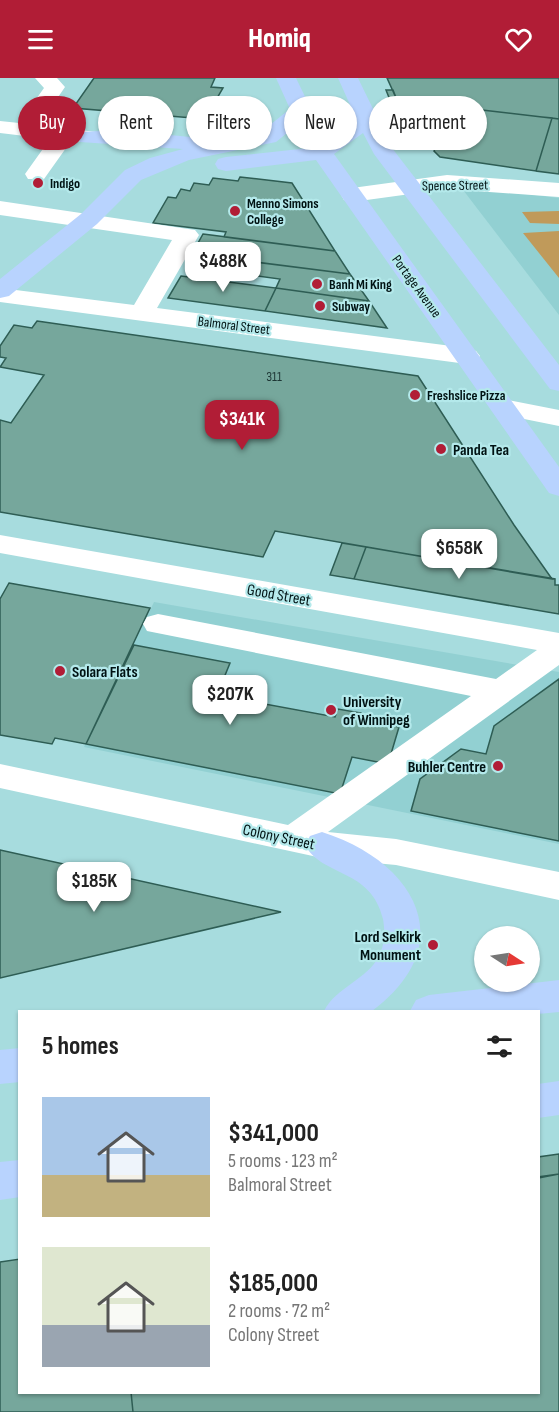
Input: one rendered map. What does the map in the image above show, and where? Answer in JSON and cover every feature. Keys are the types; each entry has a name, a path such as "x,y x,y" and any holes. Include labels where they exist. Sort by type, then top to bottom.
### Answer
{"main road":[{"name":"Portage Avenue","path":"286,78 294,96"},
{"path":"348,78 382,149 559,383"},
{"path":"88,219 162,181 197,169 322,153 368,119"},
{"path":"272,134 284,124"},
{"path":"88,137 120,136 186,142"},
{"path":"88,137 103,142 120,154 126,172 121,184"},
{"path":"0,293 88,219 121,184 158,163 214,150"},
{"name":"Portage Avenue","path":"320,150 559,487"},
{"path":"308,842 374,873 399,908 403,925 403,942 387,975 344,1010"},
{"path":"438,1010 559,996"},
{"path":"0,1067 18,1065"},
{"path":"540,1101 559,1098"},
{"path":"0,1181 18,1178"}],"street":[{"path":"45,78 55,87 49,96"},
{"path":"0,127 18,129"},
{"path":"36,174 53,150"},
{"name":"Spence Street","path":"352,195 447,182 559,190"},
{"path":"0,208 187,235 142,313"},
{"name":"Balmoral Street","path":"0,293 467,356"},
{"path":"503,407 559,418"},
{"name":"Good Street","path":"0,544 559,644"},
{"path":"158,624 502,691"},
{"path":"308,842 502,691 559,650"},
{"name":"Colony Street","path":"0,776 308,842 396,852 559,886"}],"shaded area":[{"path":"460,186 559,198 559,315"},
{"path":"559,211 559,224 530,223 522,212"},
{"path":"559,231 559,278 523,233"},
{"name":"University of Winnipeg","path":"154,602 559,672 559,844 84,747"}],"building":[{"path":"94,78 215,78 211,87 223,88 218,96 186,96 186,117 174,116 174,96 98,96 98,110 86,109 86,96 81,96"},
{"path":"387,78 559,78 559,119 487,111 487,96 395,96"},
{"path":"386,90 393,90 395,96 388,96"},
{"path":"487,111 552,118 536,171 440,157 434,151 487,150"},
{"path":"552,118 559,119 559,174 536,171"},
{"name":"Menno Simons College","path":"240,177 292,183 335,251 224,237 226,232 153,223 168,197 176,198 181,189 190,191 194,183 209,185 213,178 238,181"},
{"path":"203,234 335,251 350,274 192,254"},
{"name":"Banh Mi King","path":"221,258 350,274 369,301 276,288 280,279 214,270"},
{"path":"181,276 276,288 265,311 168,298"},
{"name":"Subway","path":"276,288 369,301 387,328 265,311"},
{"path":"37,321 418,376 514,525 552,579 275,531 263,557 0,512 0,420 11,423 44,375 0,367 6,358 0,357 0,346 14,325 32,328"},
{"path":"342,543 366,547 354,579 330,575"},
{"path":"366,547 555,579 555,585 559,585 559,614 354,579"},
{"name":"Solara Flats","path":"9,583 150,608 86,744 55,738 52,744 0,735 0,599"},
{"path":"134,645 230,663 217,695 335,717 338,709 361,713 359,719 399,727 388,764 352,757 340,794 86,744"},
{"name":"Buhler Centre","path":"559,679 559,841 411,811 420,779 461,749 486,754 494,726"},
{"path":"0,850 281,912 0,978"},
{"path":"559,1154 559,1174 540,1178 540,1157"},
{"path":"559,1174 559,1412 133,1412 131,1394 540,1394 540,1177"},
{"path":"18,1259 18,1394 131,1394 133,1412 0,1412 0,1262"}],"place":[{"name":"Indigo","path":"38,183"},
{"name":"Menno Simons College","path":"235,211"},
{"name":"Banh Mi King","path":"317,284"},
{"name":"Subway","path":"320,306"},
{"name":"Freshslice Pizza","path":"415,395"},
{"name":"Panda Tea","path":"441,449"},
{"name":"Solara Flats","path":"60,671"},
{"name":"University of Winnipeg","path":"331,710"},
{"name":"Buhler Centre","path":"498,766"},
{"name":"Lord Selkirk Monument","path":"433,945"}]}
